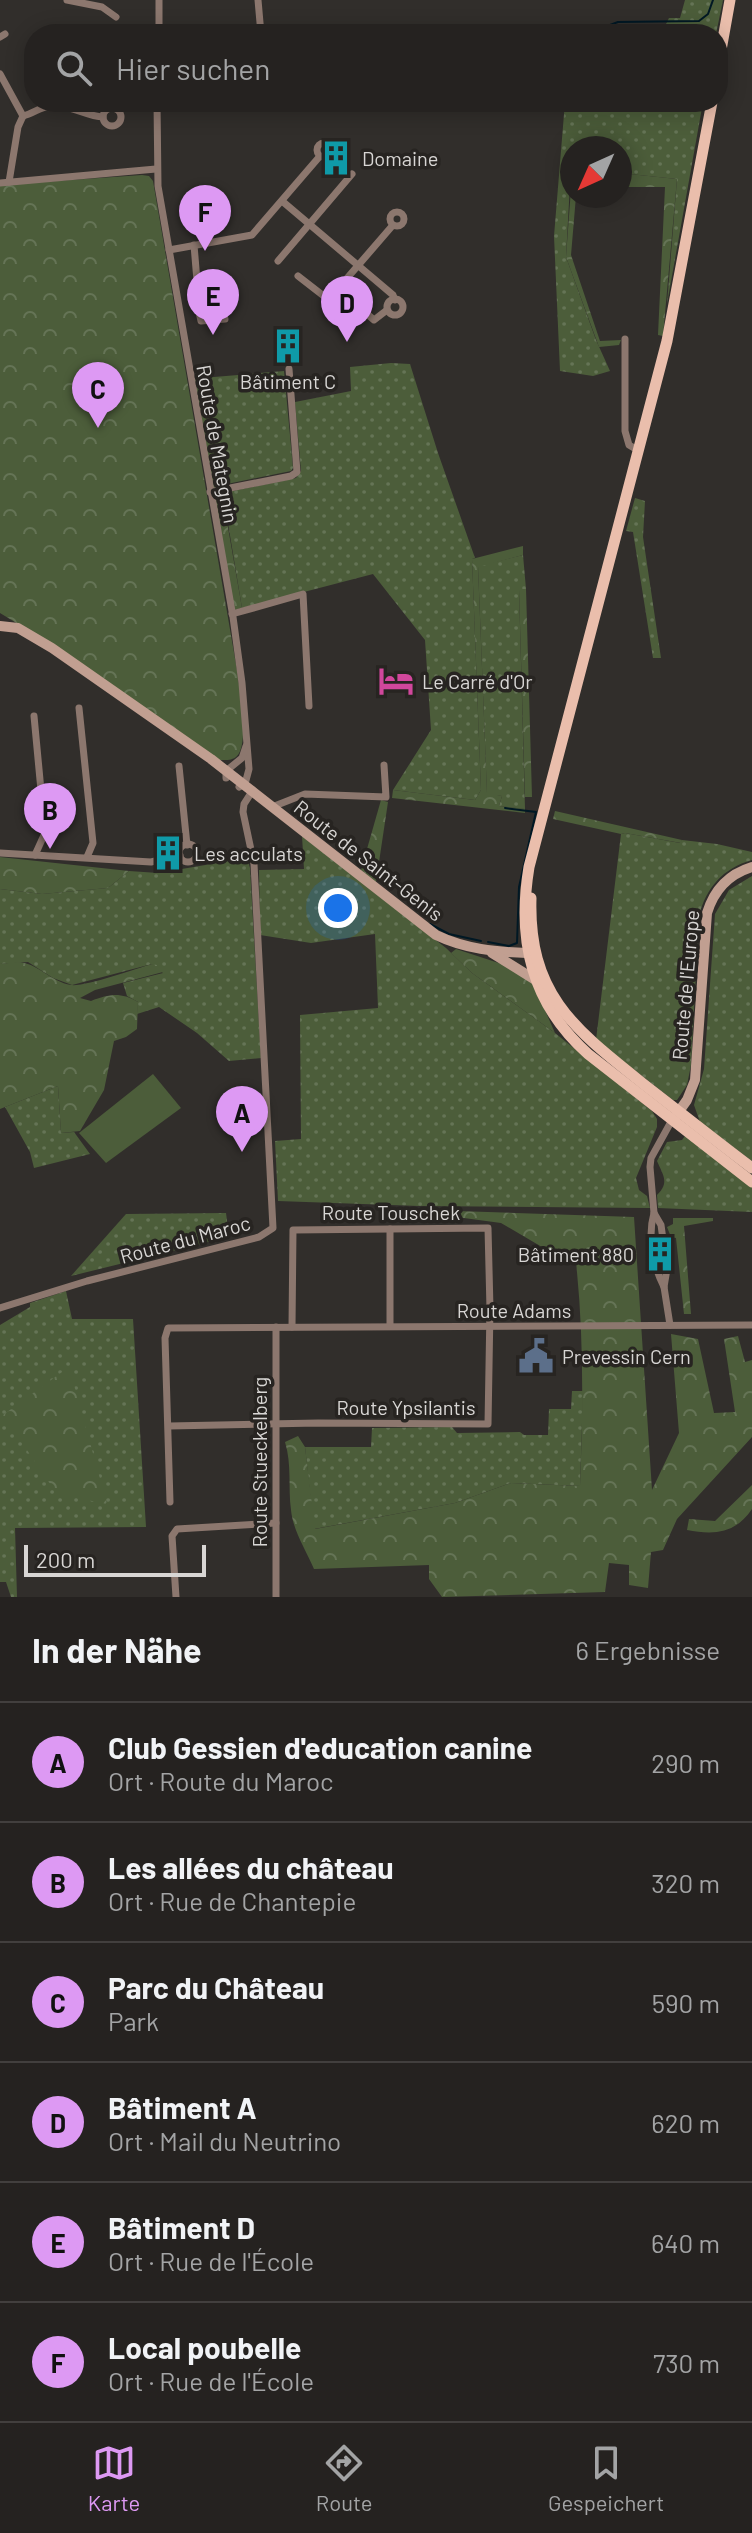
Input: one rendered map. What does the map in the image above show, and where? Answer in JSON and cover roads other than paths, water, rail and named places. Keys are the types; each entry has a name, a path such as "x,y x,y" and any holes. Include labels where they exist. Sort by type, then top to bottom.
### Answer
{"main road":[{"path":"726,24 730,0"},
{"path":"710,112 673,315 529,867 524,903 537,981 557,1019 579,1046 752,1168"},
{"name":"Route de Saint-Genis","path":"0,628 20,635 97,681 272,807 436,935 491,952 532,959"},
{"name":"Route de l'Europe","path":"675,1116 687,1100 695,1080 707,913 714,896 725,882 752,867"},
{"name":"Route de Saint-Genis","path":"491,952 537,981"},
{"path":"517,967 532,959"},
{"path":"532,959 550,993 574,1026 752,1182"}],"street":[{"path":"67,0 102,7 116,17"},
{"path":"159,0 159,24"},
{"path":"258,0 260,24"},
{"path":"0,74 23,116"},
{"path":"9,182 18,127 23,116 33,112"},
{"path":"81,112 103,117"},
{"name":"Route de Mategnin","path":"157,112 156,169 242,683 249,769 246,789"},
{"path":"169,250 252,235 320,156"},
{"path":"0,183 156,169"},
{"path":"278,261 352,174"},
{"path":"282,201 401,303 401,311 393,315 387,310"},
{"path":"298,276 327,302 335,303 339,298 336,291 393,225"},
{"path":"194,245 201,321 225,319"},
{"path":"366,313 374,320 395,300"},
{"path":"625,339 625,431 629,445 639,451"},
{"path":"210,492 291,476 297,472 289,369"},
{"path":"232,614 303,594 309,706"},
{"path":"79,708 93,843 87,857"},
{"path":"34,716 45,833 35,855"},
{"path":"226,774 242,758 246,744"},
{"path":"272,807 305,794 386,797 384,765"},
{"path":"179,766 187,845"},
{"name":"Route du Maroc","path":"0,1308 87,1281 259,1237 273,1228 254,864 243,812 246,789"},
{"path":"284,817 287,802"},
{"path":"180,855 187,862 195,859 195,848 187,845"},
{"path":"180,855 187,845"},
{"path":"0,853 151,862 180,855"},
{"path":"670,1325 664,1287 653,1254 650,1160 675,1116"},
{"name":"Route Touschek","path":"292,1327 293,1230 488,1228 490,1326"},
{"path":"390,1229 390,1326"},
{"path":"655,1325 668,1310"},
{"name":"Route Adams","path":"169,1426 165,1338 168,1328 752,1325"},
{"name":"Route Ypsilantis","path":"274,1424 488,1424 490,1326"},
{"name":"Route Stueckelberg","path":"276,1327 276,1597"},
{"path":"170,1502 169,1426 274,1424"},
{"path":"176,1597 172,1536 177,1529 276,1523"}],"waterway":[{"path":"613,24 699,21 708,14 713,0"},
{"path":"488,942 509,946 517,943 519,887 536,812 505,808"},
{"path":"430,924 449,934 481,941"}],"place":[{"name":"Domaine","path":"336,158"},
{"name":"Local poubelle","path":"205,251"},
{"name":"Bâtiment D","path":"213,335"},
{"name":"Bâtiment A","path":"347,342"},
{"name":"Bâtiment C","path":"288,346"},
{"name":"Parc du Château","path":"98,428"},
{"name":"Le Carré d'Or","path":"396,681"},
{"name":"Les allées du château","path":"50,849"},
{"name":"Les acculats","path":"168,853"},
{"name":"Club Gessien d'education canine","path":"242,1152"},
{"name":"Bâtiment 880","path":"660,1254"},
{"name":"Prevessin Cern","path":"536,1356"}]}
